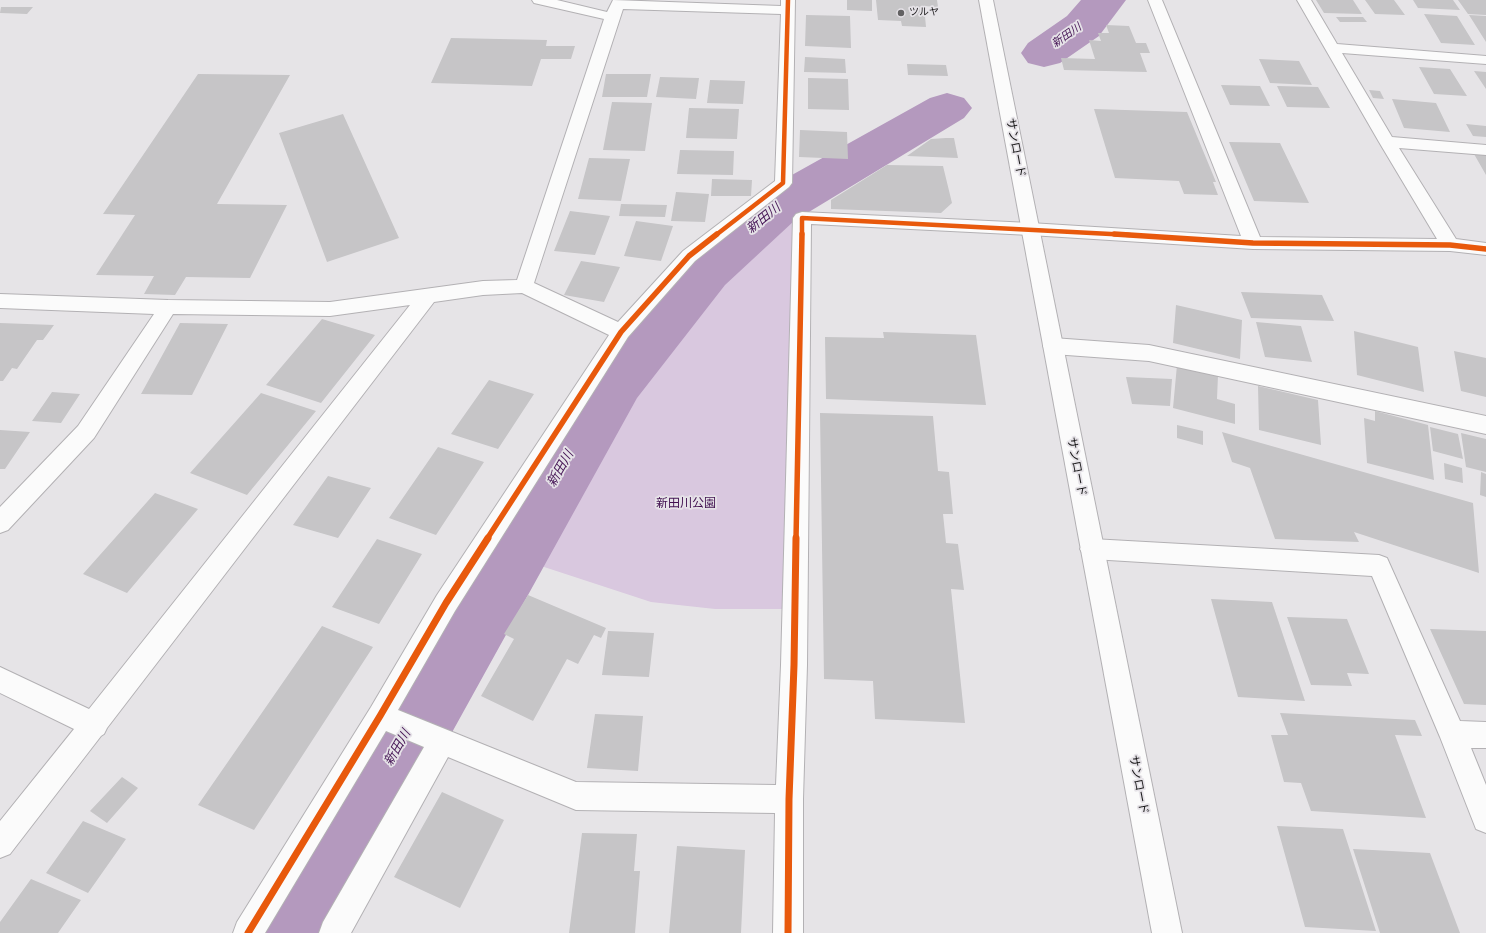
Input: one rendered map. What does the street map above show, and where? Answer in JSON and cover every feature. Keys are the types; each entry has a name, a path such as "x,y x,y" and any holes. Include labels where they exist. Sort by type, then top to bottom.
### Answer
{"street":[{"path":"248,933 386,719 446,602 622,332 689,256 783,183 788,5 617,7 539,0"},
{"name":"サンロード","path":"986,0 1167,933"},
{"path":"1155,0 1253,243"},
{"path":"1304,0 1450,246"},
{"path":"524,286 617,7"},
{"path":"1333,48 1486,60"},
{"path":"1387,142 1486,150"},
{"path":"788,933 789,799 794,665 802,218 1030,229 1253,243 1450,246 1486,249"},
{"path":"3,304 330,309 484,288 524,286 622,332"},
{"path":"0,844 95,725 428,296"},
{"path":"0,523 86,432 168,307"},
{"path":"1053,346 1149,353 1486,425"},
{"path":"1092,549 1380,566 1452,734 1486,819"},
{"path":"0,680 95,725"},
{"path":"386,719 576,796 789,799"},
{"path":"1452,734 1486,735"},
{"path":"334,933 436,738"}],"green space":[{"name":"新田川公園","path":"797,212 784,609 715,609 651,602 535,564 627,403 708,292"}],"building":[{"path":"847,0 872,0 872,11 847,10"},
{"name":"ツルヤ","path":"876,0 937,0 938,7 924,6 926,27 902,26 901,21 878,20"},
{"path":"1316,0 1353,0 1362,14 1324,13"},
{"path":"1365,0 1394,0 1405,15 1375,14"},
{"path":"1413,0 1453,0 1460,10 1418,8"},
{"path":"1458,0 1486,0 1486,15 1468,14"},
{"path":"1,7 33,7 27,14 0,13"},
{"path":"1424,14 1457,16 1475,45 1441,43"},
{"path":"806,15 850,16 851,48 805,46"},
{"path":"1469,15 1486,16 1486,42"},
{"path":"1336,17 1363,17 1367,22 1340,22"},
{"path":"1106,25 1129,26 1136,43 1146,43 1150,53 1140,53 1147,72 1064,70 1061,58 1095,59 1089,40 1101,41 1098,33 1109,33"},
{"path":"451,38 547,40 546,46 575,46 571,59 541,59 532,86 431,83"},
{"path":"805,57 845,59 846,73 804,72"},
{"path":"1259,59 1299,61 1312,85 1270,83"},
{"path":"907,64 946,65 948,76 908,75"},
{"path":"1419,67 1450,69 1467,96 1434,94"},
{"path":"1474,71 1486,72 1486,89"},
{"path":"198,74 290,75 217,204 287,205 250,278 186,277 175,295 144,294 154,276 96,275 135,215 103,214"},
{"path":"606,74 651,74 647,97 602,97"},
{"path":"660,77 699,78 696,99 656,97"},
{"path":"808,78 848,79 849,110 808,109"},
{"path":"710,80 745,81 743,104 707,103"},
{"path":"1221,85 1260,86 1270,106 1230,105"},
{"path":"1277,86 1318,87 1330,108 1287,107"},
{"path":"1369,90 1380,91 1384,99 1373,98"},
{"path":"1392,99 1436,103 1450,132 1404,128"},
{"path":"612,102 652,103 645,151 603,150"},
{"path":"689,108 739,109 737,139 686,138"},
{"path":"1094,109 1187,112 1216,182 1213,182 1218,195 1184,194 1179,181 1115,178"},
{"path":"343,114 399,238 327,262 279,133"},
{"path":"1466,124 1486,126 1486,137 1473,136"},
{"path":"800,130 847,132 848,159 799,157"},
{"path":"954,138 958,158 907,156 931,139"},
{"path":"1229,142 1280,143 1309,203 1254,201"},
{"path":"680,150 734,151 733,175 677,174"},
{"path":"1474,154 1486,155 1486,175"},
{"path":"589,158 630,159 621,201 578,199"},
{"path":"887,165 943,166 952,203 941,213 831,209 831,200"},
{"path":"712,179 752,180 751,196 711,196"},
{"path":"676,192 709,194 705,222 671,221"},
{"path":"621,204 667,205 665,217 619,216"},
{"path":"570,211 610,216 595,255 554,251"},
{"path":"636,221 673,226 661,261 624,256"},
{"path":"581,261 620,267 604,302 564,295"},
{"path":"1241,292 1322,295 1334,321 1251,318"},
{"path":"1176,305 1242,320 1240,359 1173,343"},
{"path":"322,319 375,335 321,403 266,385"},
{"path":"1256,322 1301,326 1312,362 1265,357"},
{"path":"0,323 54,325 43,340 37,340 17,369 12,368 3,381 0,381"},
{"path":"180,323 228,324 192,395 141,394"},
{"path":"1354,331 1418,347 1424,392 1357,375"},
{"path":"883,332 976,335 986,405 826,399 825,337 884,338"},
{"path":"1454,351 1486,358 1486,397 1461,391"},
{"path":"1177,365 1218,375 1217,399 1235,404 1235,424 1173,408"},
{"path":"1126,377 1172,379 1170,406 1132,404"},
{"path":"489,380 534,394 498,449 451,434"},
{"path":"1258,386 1318,400 1321,445 1259,430"},
{"path":"52,392 80,394 61,423 32,421"},
{"path":"261,393 316,411 247,495 190,473"},
{"path":"1375,411 1428,425 1434,480 1367,463 1364,418 1375,421"},
{"path":"820,413 933,416 938,471 949,472 953,514 943,514 946,543 958,544 964,590 951,589 965,723 875,719 873,681 824,679"},
{"path":"1177,425 1203,431 1203,445 1177,438"},
{"path":"1430,427 1458,434 1463,459 1433,451"},
{"path":"0,430 30,432 5,469 0,469"},
{"path":"1222,432 1473,503 1479,573 1354,532 1359,542 1275,539 1250,468 1232,462"},
{"path":"1461,433 1486,439 1486,472 1466,467"},
{"path":"438,447 484,462 436,535 389,518"},
{"path":"1444,463 1462,468 1463,483 1445,479"},
{"path":"1481,472 1486,474 1486,497 1480,495"},
{"path":"328,476 371,488 338,538 293,525"},
{"path":"155,493 198,509 127,593 83,574"},
{"path":"377,539 422,554 379,624 332,607"},
{"path":"528,595 606,628 601,638 594,635 578,664 567,659 533,721 481,696 514,639 504,634"},
{"path":"1211,599 1272,602 1305,701 1238,697"},
{"path":"1287,617 1347,619 1369,674 1347,673 1352,686 1311,685"},
{"path":"322,626 373,647 254,830 198,805"},
{"path":"1430,629 1486,631 1486,705 1464,704"},
{"path":"608,631 654,633 649,677 602,675"},
{"path":"1280,713 1415,720 1422,736 1395,735 1426,818 1311,811 1301,783 1284,782 1271,735 1288,735"},
{"path":"595,714 643,716 638,771 587,768"},
{"path":"122,777 138,788 107,823 90,811"},
{"path":"442,792 504,820 460,908 394,877"},
{"path":"83,821 126,839 88,893 46,873"},
{"path":"1277,826 1343,829 1376,931 1305,927"},
{"path":"582,833 637,834 634,871 640,871 635,933 569,933"},
{"path":"677,846 745,850 741,933 669,933"},
{"path":"1353,849 1430,853 1460,933 1380,933"},
{"path":"31,879 81,900 58,933 0,933 0,922"}],"waterway":[{"name":"新田川","path":"1044,53 1083,26 1104,0"},
{"name":"新田川","path":"289,933 614,380 704,270 775,208 947,108"}],"cycle path":[{"path":"248,933 380,716 446,603 621,332 689,256 783,183 788,0"},
{"path":"788,933 789,799 794,665 802,218 1030,229 1253,243 1450,245 1486,249"}],"place":[{"name":"ツルヤ","path":"901,13"}]}
